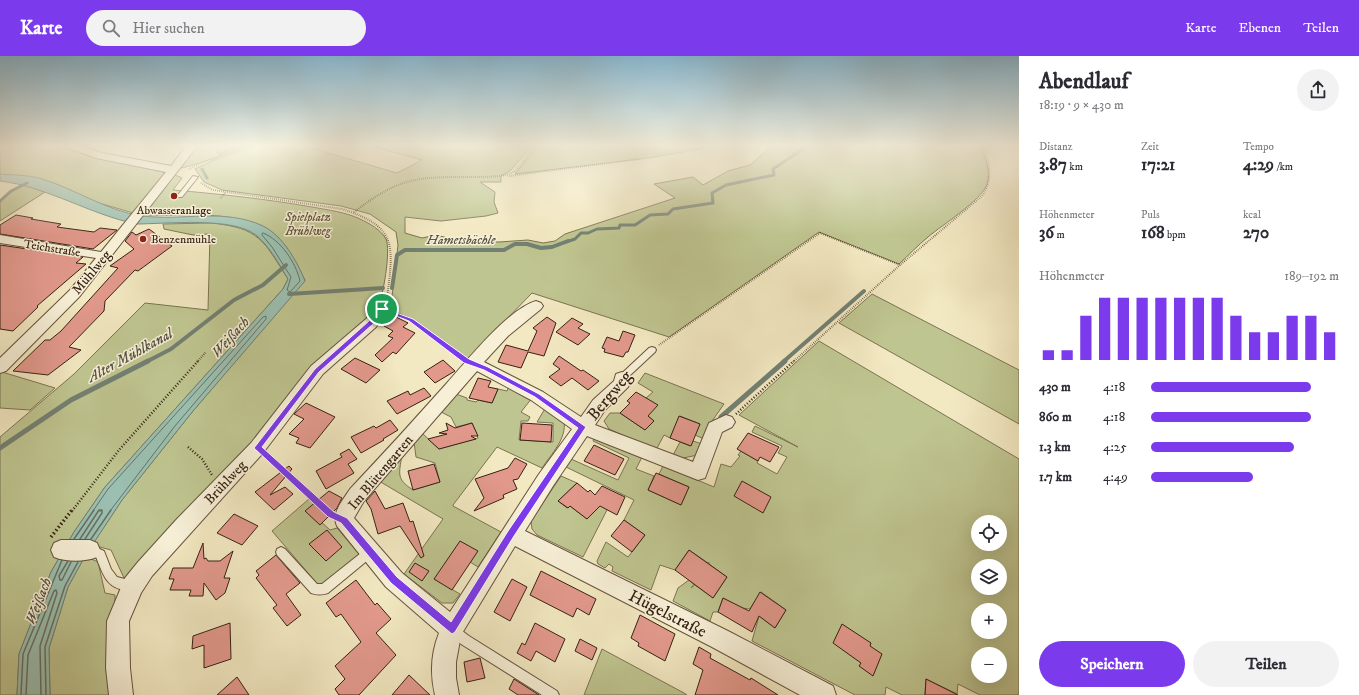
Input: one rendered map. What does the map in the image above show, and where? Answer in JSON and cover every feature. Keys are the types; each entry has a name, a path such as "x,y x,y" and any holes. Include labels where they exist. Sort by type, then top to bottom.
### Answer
{"street":[{"name":"Mühlweg","path":"0,367 75,293 140,211 175,175"},
{"name":"Teichstraße","path":"0,239 104,256"},
{"name":"Im Blütengarten","path":"452,629 394,580 344,520 345,514 357,495 500,334 536,306"},
{"name":"Brühlweg","path":"121,695 118,668 118,621 133,586 150,564 219,487 258,448 317,370 371,323 382,309"},
{"path":"474,364 537,396 582,427 698,472 721,425"},
{"name":"Bergweg","path":"447,695 444,682 443,660 446,644 452,629 511,534 582,427 598,405 622,383 622,378"},
{"name":"Hügelstraße","path":"511,534 720,640 824,695"},
{"path":"61,550 90,550"}],"lane":[{"path":"180,196 195,178"},
{"name":"Bergweg","path":"622,378 652,350"},
{"path":"90,550 100,554 112,582 120,586 133,586"},
{"path":"281,552 314,589 324,589 370,552"},
{"path":"452,629 465,640 553,695"}],"path":[{"path":"354,212 374,197 414,180 514,175"},
{"path":"721,425 900,265 984,193 989,185 991,175"},
{"path":"195,178 206,187 225,193 354,212 370,220 388,236 392,253 386,299 382,309 411,320 466,361 474,364"},
{"path":"221,198 225,193"},
{"path":"652,350 820,233 900,265"},
{"path":"61,550 46,542 119,450 206,352"},
{"path":"188,447 202,459 219,487"},
{"path":"258,448 331,514 344,520"}],"green space":[{"path":"3,175 164,175 133,213"},
{"name":"Spielplatz Brühlweg","path":"175,175 182,178 173,190 295,204 336,212 360,219 378,230 386,239 388,253 386,274 378,308 279,413 134,577 124,578 111,550 92,545 122,500 193,411 305,280 281,241 270,231 257,224 241,219 208,215 142,216"},
{"path":"199,175 503,175 501,176 501,182 480,182 495,192 494,202 498,213 486,216 441,221 405,217 405,233 422,238 436,235 460,241 499,242 528,240 543,243 555,241 565,234 675,198 654,184 693,177 703,185 721,175 988,175 987,184 984,190 970,205 924,240 899,264 819,232 669,337 532,293 467,360 412,319 388,309 391,305 398,245 396,232 370,214 341,206 222,190 204,182"},
{"path":"22,184 45,192 0,221 0,201"},
{"path":"211,223 240,228 258,238 266,245 288,279 283,289 105,487 74,532 51,572 19,654 17,695 0,695 0,437 74,374 145,303 208,310 210,234 193,235 164,229 163,224"},
{"path":"872,294 1019,370 1019,424 839,323"},
{"path":"819,341 1019,459 1019,695 980,695 958,684 957,694 926,679 925,695 902,695 886,687 885,695 855,695 752,641 759,616 775,628 786,610 761,592 750,609 742,608 723,598 718,612 713,612 710,621 673,601 678,588 689,580 694,584 691,588 695,585 713,598 727,577 709,564 709,562 708,563 689,550 675,570 660,565 651,590 612,571 613,567 609,564 605,568 598,564 597,561 606,542 628,557 645,535 624,520 634,500 566,467 571,459 618,480 629,458 593,441 595,436 642,457 636,469 654,476 648,490 681,505 689,487 659,474 663,466 714,487 721,464 731,467 740,456 738,455 741,451 758,461 757,463 777,474 787,457 778,453 782,446 752,432 755,426 798,447 739,415"},
{"path":"2,372 55,388 30,410 0,408 0,374"},
{"path":"645,373 724,404 710,424 704,439 695,435 700,424 680,416 670,438 664,435 656,450 609,429 604,421 610,413 620,413 645,430 654,421 648,416 646,398 653,392 638,383"},
{"path":"509,386 532,398 521,412 530,417 528,421 521,421 519,440 553,442 553,423 537,422 546,407 564,421 563,434 558,446 542,468 497,447 453,505 501,532 478,567 470,562 434,579 460,594 453,603 442,603 404,574 443,519 379,481 402,455 400,476 404,483 413,490 440,482 435,463 416,457 414,442 422,433 439,449 478,438 472,423 456,427 451,417 441,412 456,394 467,398 467,400 476,402 478,400 492,403 498,389 507,391"},
{"path":"693,441 702,444 698,455 678,459 672,457 680,442 690,446"},
{"path":"561,476 577,483 558,501 567,508 570,506 587,519 604,502 609,506 583,557 537,535 532,529 531,521"},
{"path":"309,499 314,504 306,511 317,522 319,520 330,530 337,528 359,554 357,558 320,587 272,531"},
{"path":"85,556 98,562 105,593 115,595 114,695 50,695 49,648 68,587"},
{"path":"602,649 684,693 687,695 584,695"}],"water":[{"path":"0,175 39,178 65,187 116,209 142,216 219,216 249,221 263,226 277,236 298,265 305,281 193,411 122,500 85,556 68,587 49,648 50,695 17,695 19,654 51,572 74,532 105,487 283,289 288,279 266,245 257,236 246,230 217,223 199,222 136,224 119,220 35,189 0,181"}],"building":[{"path":"16,215 61,224 57,227 94,232 100,228 117,230 93,249 0,234 0,225"},
{"path":"149,229 172,246 138,271 135,270 105,301 104,311 69,347 81,350 48,375 13,371 45,340 50,340 61,331 118,268 110,266 134,249 125,241 132,232 136,235"},
{"path":"0,245 83,257 76,263 86,264 37,306 38,307 13,331 0,329"},
{"path":"392,315 408,323 403,327 415,333 396,354 393,352 382,362 375,355 393,338 388,336 393,331 384,326"},
{"path":"547,317 556,323 544,356 528,352 521,368 498,362 506,345 528,351 537,331 533,328"},
{"path":"572,318 583,324 578,328 590,334 578,345 556,332"},
{"path":"623,331 635,335 628,352 626,352 623,357 604,352 605,349 602,348 607,337 619,341"},
{"path":"559,356 599,381 588,390 572,378 561,386 549,377 560,369 553,364"},
{"path":"355,358 380,370 366,383 341,369"},
{"path":"443,360 455,371 435,383 424,372"},
{"path":"478,378 491,381 488,387 498,389 492,403 469,398"},
{"path":"424,388 431,396 397,414 387,401 408,391 410,395"},
{"path":"636,392 658,405 648,416 654,421 645,430 620,413 630,403 627,401"},
{"path":"306,403 335,417 310,448 296,443 299,438 289,434 304,419 294,414"},
{"path":"679,416 700,424 691,446 670,438"},
{"path":"390,420 398,430 361,453 351,437 374,426 376,428"},
{"path":"446,423 455,428 472,423 478,436 471,436 476,439 439,449 428,439 447,434 439,433 448,430"},
{"path":"522,423 552,425 551,442 520,440"},
{"path":"748,433 779,447 770,462 760,457 758,461 737,449"},
{"path":"594,445 624,459 615,475 584,461"},
{"path":"349,449 357,459 348,464 354,473 326,489 316,471 342,457 340,454"},
{"path":"515,458 527,464 518,479 513,480 517,489 503,495 504,498 474,511 484,498 475,479 508,468"},
{"path":"434,464 440,482 413,490 408,471"},
{"path":"289,466 292,469 270,495 285,487 293,494 274,510 255,492"},
{"path":"656,473 689,487 681,505 648,490"},
{"path":"742,481 771,497 763,513 734,496"},
{"path":"577,483 588,492 590,490 595,495 602,486 625,497 617,515 600,506 587,519 570,506 568,508 558,501"},
{"path":"329,491 342,498 337,508 320,525 305,511"},
{"path":"375,491 385,509 403,503 410,522 413,521 424,556 421,558 400,526 378,534 371,509 366,501"},
{"path":"234,514 258,526 242,545 217,533"},
{"path":"624,520 645,535 632,552 611,536"},
{"path":"327,530 342,547 326,561 309,544"},
{"path":"460,541 478,551 452,590 434,579"},
{"path":"203,543 204,559 206,558 208,561 220,561 233,551 224,578 230,578 225,593 216,600 204,583 203,596 189,596 191,590 170,590 174,579 169,579 173,568 193,568"},
{"path":"689,550 727,577 713,598 675,570"},
{"path":"276,555 300,583 286,594 301,615 287,626 273,608 277,605 256,578 259,575 256,571"},
{"path":"415,563 429,571 422,581 409,572"},
{"path":"541,571 596,599 589,615 577,608 573,617 530,595"},
{"path":"512,579 527,587 510,621 494,612"},
{"path":"356,580 375,605 377,603 391,619 376,633 396,655 359,695 339,695 335,689 345,679 335,666 361,642 341,614 336,617 326,603"},
{"path":"760,592 786,610 775,628 759,616 752,632 718,612 723,598 749,611"},
{"path":"640,615 675,634 665,661 638,646 639,643 631,638"},
{"path":"230,623 231,659 204,668 204,645 192,649 193,636"},
{"path":"535,623 565,639 555,662 536,651 531,661 517,653 522,643 525,645"},
{"path":"842,624 871,643 870,646 882,654 873,676 859,666 861,663 833,643"},
{"path":"580,639 597,648 592,660 575,651"},
{"path":"699,647 711,654 710,658 750,680 751,678 778,695 695,695 703,670 693,664"},
{"path":"480,658 485,678 467,682 464,662"},
{"path":"409,675 430,695 392,695"},
{"path":"237,677 249,695 217,695"},
{"path":"514,679 539,695 518,695 509,689"},
{"path":"926,679 958,695 925,695"}],"waterway":[{"name":"Hametsbächle","path":"566,242 575,239 581,233 588,233 597,229 619,228 620,225 635,225 650,215 668,214 673,209 713,203 712,193 726,185 774,175"},
{"path":"0,201 11,191 27,183"},
{"name":"Hametsbächle","path":"392,288 397,255 405,250 504,250 515,244 527,244 541,248 552,247 568,241"},
{"name":"Alter Mühlkanal","path":"146,362 171,349 234,300 263,285 286,265"},
{"name":"Hametsbächle","path":"289,294 383,288"},
{"path":"783,362 864,291"},
{"name":"Alter Mühlkanal","path":"0,448 71,400 148,361"},
{"path":"721,417 785,361"}],"place":[{"name":"Abwasseranlage","path":"174,196"},
{"name":"Benzenmühle","path":"143,239"}],"route":[{"path":"382,309 411,320 466,361 486,369 537,396 582,427 511,534 452,629 444,620 394,580 344,520 331,514 258,448 298,393 317,370 371,323 382,309"}],"water label":[{"name":"Weißach","path":"230,337"},
{"name":"Weißach","path":"38,601"}]}
